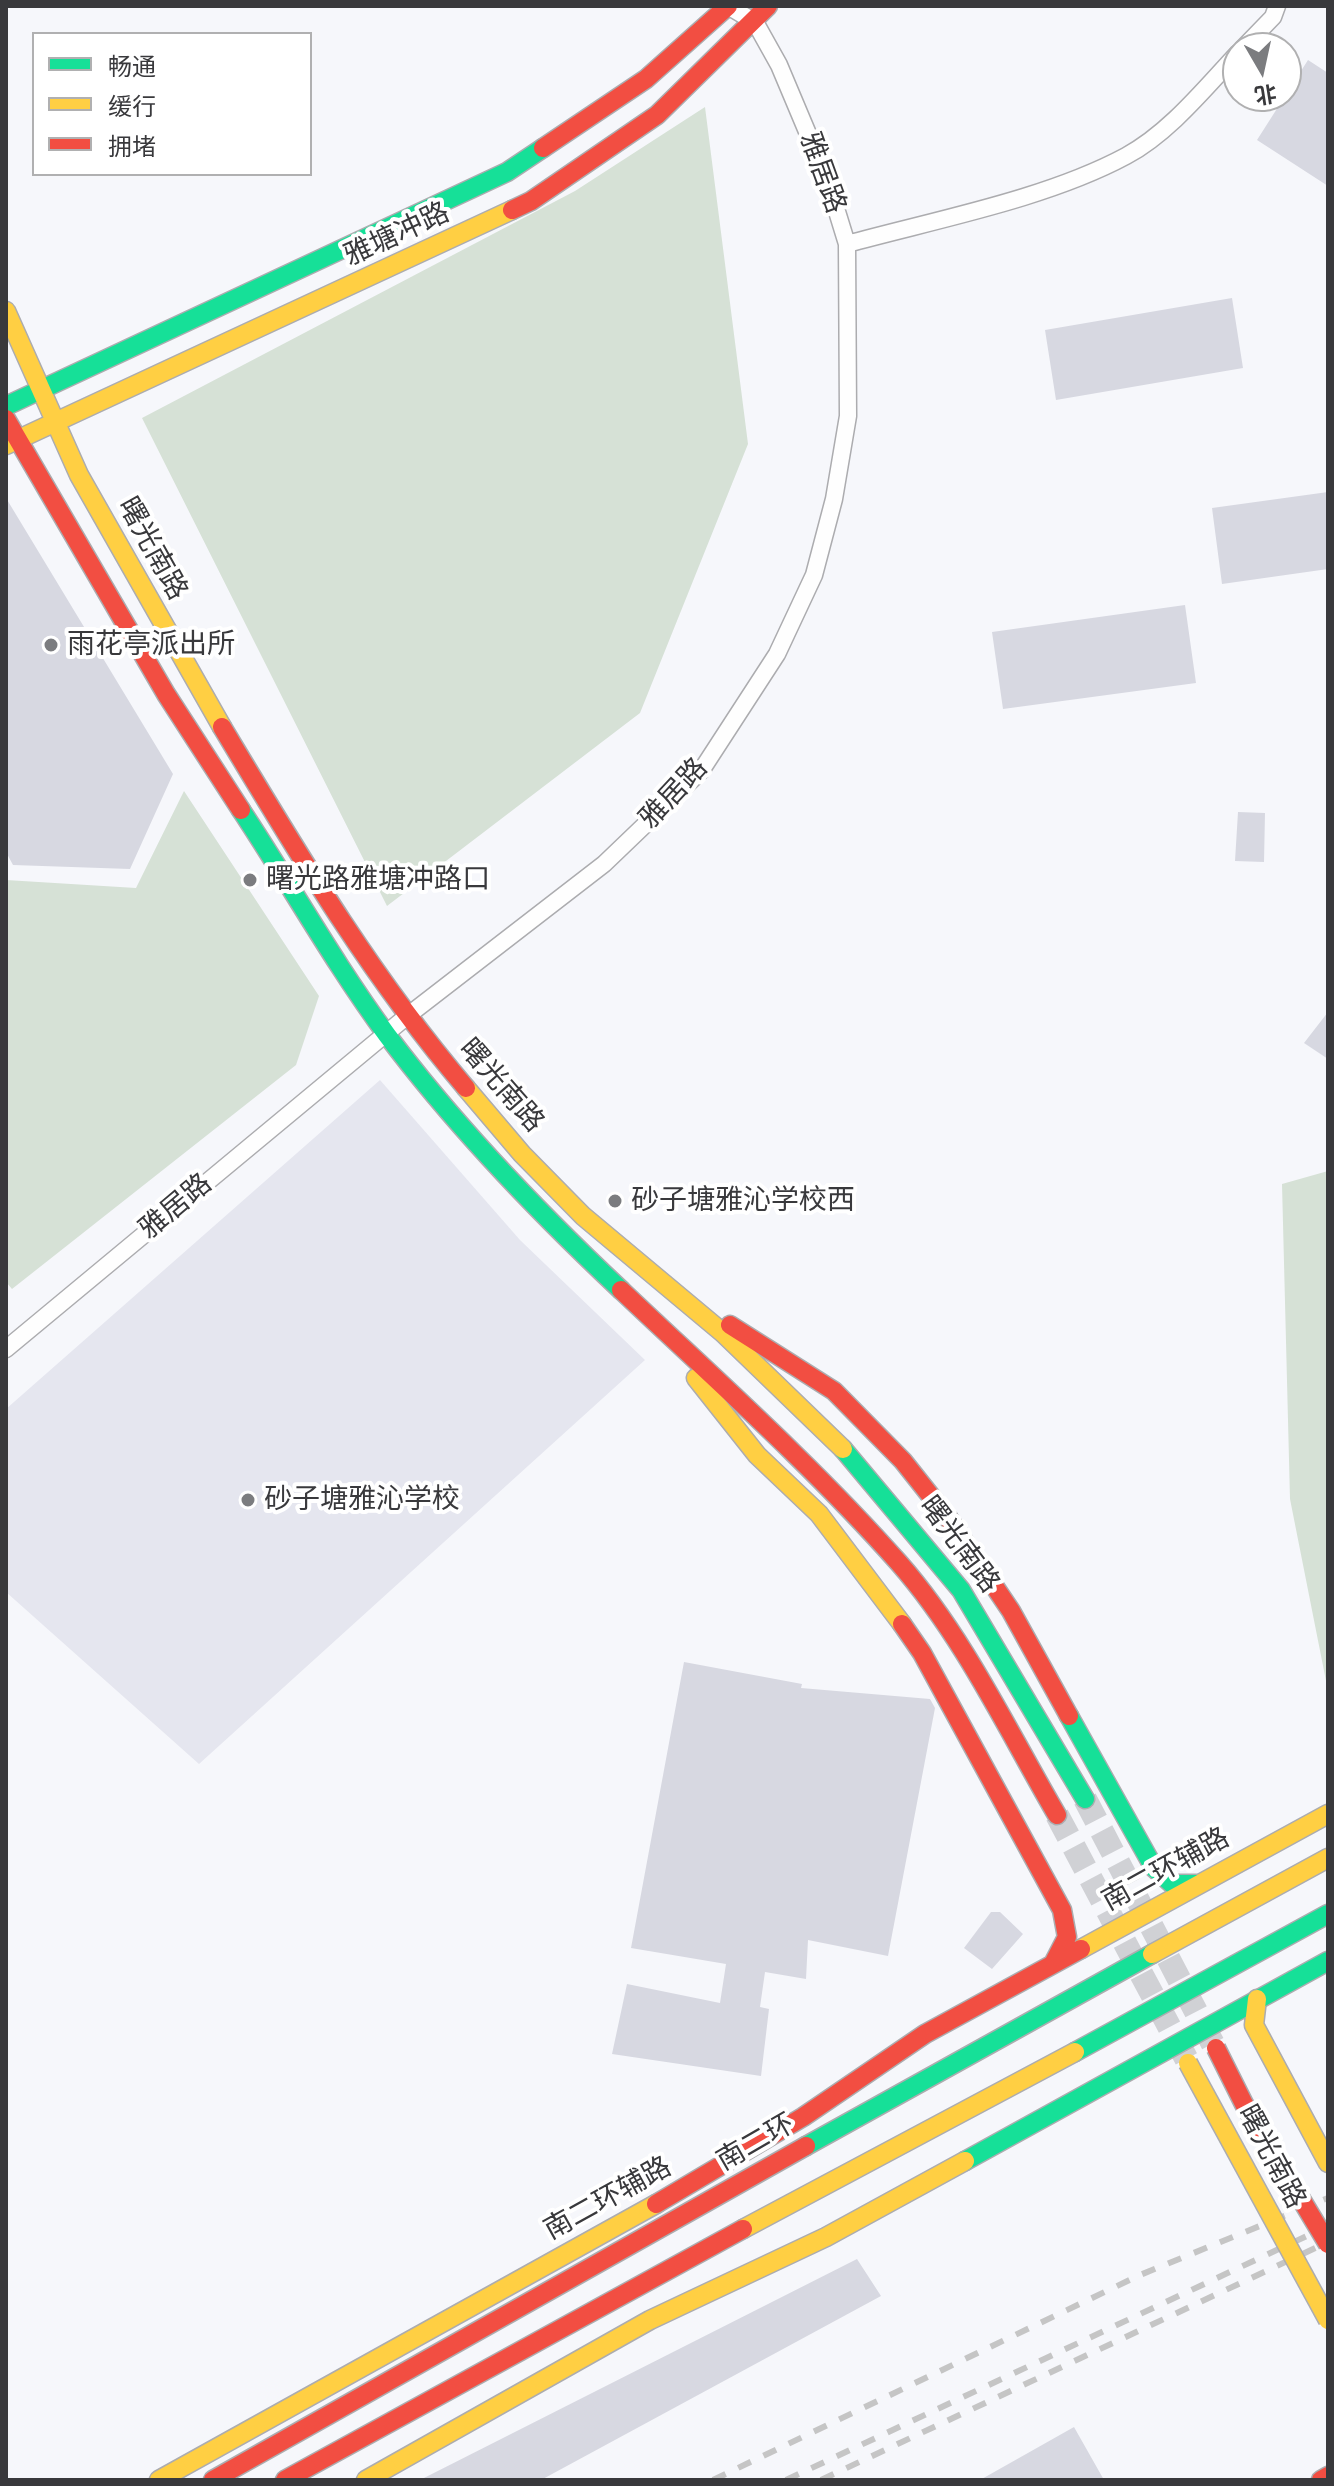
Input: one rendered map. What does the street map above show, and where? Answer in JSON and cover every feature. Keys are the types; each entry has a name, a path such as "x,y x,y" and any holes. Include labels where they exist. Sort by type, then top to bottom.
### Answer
{"main road":[{"name":"雅塘冲路","path":"6,406 507,172 646,79 728,6"},
{"name":"雅塘冲路","path":"11,443 456,239 531,201 573,176 657,115 768,6"},
{"name":"曙光南路","path":"6,311 79,475 179,656 324,897 406,1017 522,1154 618,1247 669,1285 802,1407 896,1508 961,1590 1085,1799"},
{"name":"曙光南路","path":"6,419 11,443 166,694 386,1033 494,1163 556,1229 773,1434 900,1564 956,1641 1057,1815"},
{"path":"669,1285 834,1391 903,1461 949,1519 1011,1611 1154,1868 1170,1884 1180,1888 1199,1884"},
{"path":"642,1310 757,1455 819,1514 853,1555 922,1653 1066,1921 1067,1942 1051,1964"},
{"name":"南二环辅路","path":"159,2480 717,2170 803,2117 925,2034 1328,1814"},
{"name":"南二环","path":"213,2480 939,2072 1328,1858"},
{"path":"285,2480 685,2257 881,2157 1328,1914"},
{"path":"366,2480 662,2313 756,2265 826,2237 1328,1961"},
{"path":"1257,1999 1254,2025 1328,2163"},
{"name":"曙光南路","path":"1216,2048 1244,2104 1328,2244"},
{"name":"曙光南路","path":"1188,2063 1328,2320"},
{"path":"1321,2480 1328,2476"}],"street":[{"path":"728,6 755,22"},
{"path":"1258,32 1273,17 1277,6"},
{"name":"雅居路","path":"6,1349 386,1033 604,864 701,771 777,654 814,575 834,499 848,416 847,244 809,135 755,22"},
{"path":"847,244 1040,190 1127,156 1164,128 1222,69"}],"shaded area":[{"path":"705,107 748,444 640,713 387,906 142,418 575,191"},
{"path":"184,791 319,996 296,1065 12,1289 6,1282 6,880 136,888"},
{"name":"砂子塘雅沁学校","path":"380,1080 520,1240 645,1360 199,1764 6,1592 6,1409"},
{"path":"1328,1171 1328,1691 1290,1499 1282,1184"}],"building":[{"path":"1308,60 1328,73 1328,186 1257,140 1275,112 1302,112 1302,69"},
{"path":"1232,298 1243,368 1056,400 1045,330"},
{"path":"1328,492 1328,569 1222,584 1212,508"},
{"name":"雨花亭派出所","path":"6,498 173,774 130,869 13,865 6,852"},
{"path":"1185,605 1196,683 1003,709 992,632"},
{"path":"1238,812 1265,813 1264,862 1235,861"},
{"path":"1328,1012 1328,1059 1304,1043"},
{"path":"684,1662 802,1684 801,1688 930,1699 935,1708 888,1956 808,1940 806,1979 765,1972 760,2007 769,2009 761,2076 612,2054 627,1984 720,2003 726,1964 631,1948"},
{"path":"991,1912 1000,1912 1023,1934 992,1969 964,1948"},
{"path":"857,2259 881,2296 541,2480 420,2480"},
{"path":"1074,2427 1104,2480 980,2480"}],"tunnel":[{"path":"1085,1799 1214,2046"},
{"path":"1057,1815 1187,2060"}],"railway":[{"path":"713,2480 1140,2275 1328,2198"},
{"path":"786,2480 1328,2226"},
{"path":"821,2480 1328,2242"}],"traffic: fast":[{"path":"6,406 507,172 543,148"},
{"path":"241,810 349,980 413,1069 498,1167 621,1290"},
{"path":"843,1449 961,1590 1085,1799"},
{"path":"1069,1716 1154,1868 1172,1884 1196,1884"},
{"path":"1075,2052 1328,1914"},
{"path":"806,2146 1152,1954"},
{"path":"965,2161 1328,1961"}],"traffic: slow":[{"path":"6,445 512,210"},
{"path":"6,311 79,475 222,727"},
{"path":"466,1088 522,1154 583,1216 723,1333 843,1449"},
{"path":"696,1378 757,1455 819,1514 902,1624"},
{"path":"1081,1949 1328,1814"},
{"path":"1152,1954 1328,1858"},
{"path":"1257,1999 1254,2025 1328,2163"},
{"path":"743,2229 1075,2052"},
{"path":"1188,2063 1328,2320"},
{"path":"366,2480 650,2320 826,2237 965,2161"},
{"path":"159,2480 656,2204"}],"traffic: jam":[{"path":"543,148 646,79 728,6"},
{"path":"512,210 531,201 657,115 768,6"},
{"path":"6,419 166,694 241,810"},
{"path":"222,727 366,957 466,1088"},
{"path":"621,1290 798,1457 899,1563 965,1653 1057,1815"},
{"path":"730,1325 834,1391 903,1461 949,1519 1011,1611 1069,1716"},
{"path":"902,1624 922,1653 1062,1910 1067,1937 1054,1962"},
{"path":"656,2204 803,2117 925,2034 1081,1949"},
{"path":"1216,2048 1244,2104 1328,2244"},
{"path":"213,2480 806,2146"},
{"path":"285,2480 743,2229"},
{"path":"1321,2480 1328,2476"}],"place":[{"name":"雨花亭派出所","path":"51,645"},
{"name":"曙光路雅塘冲路口","path":"250,880"},
{"name":"砂子塘雅沁学校西","path":"615,1201"},
{"name":"砂子塘雅沁学校","path":"248,1500"}]}
